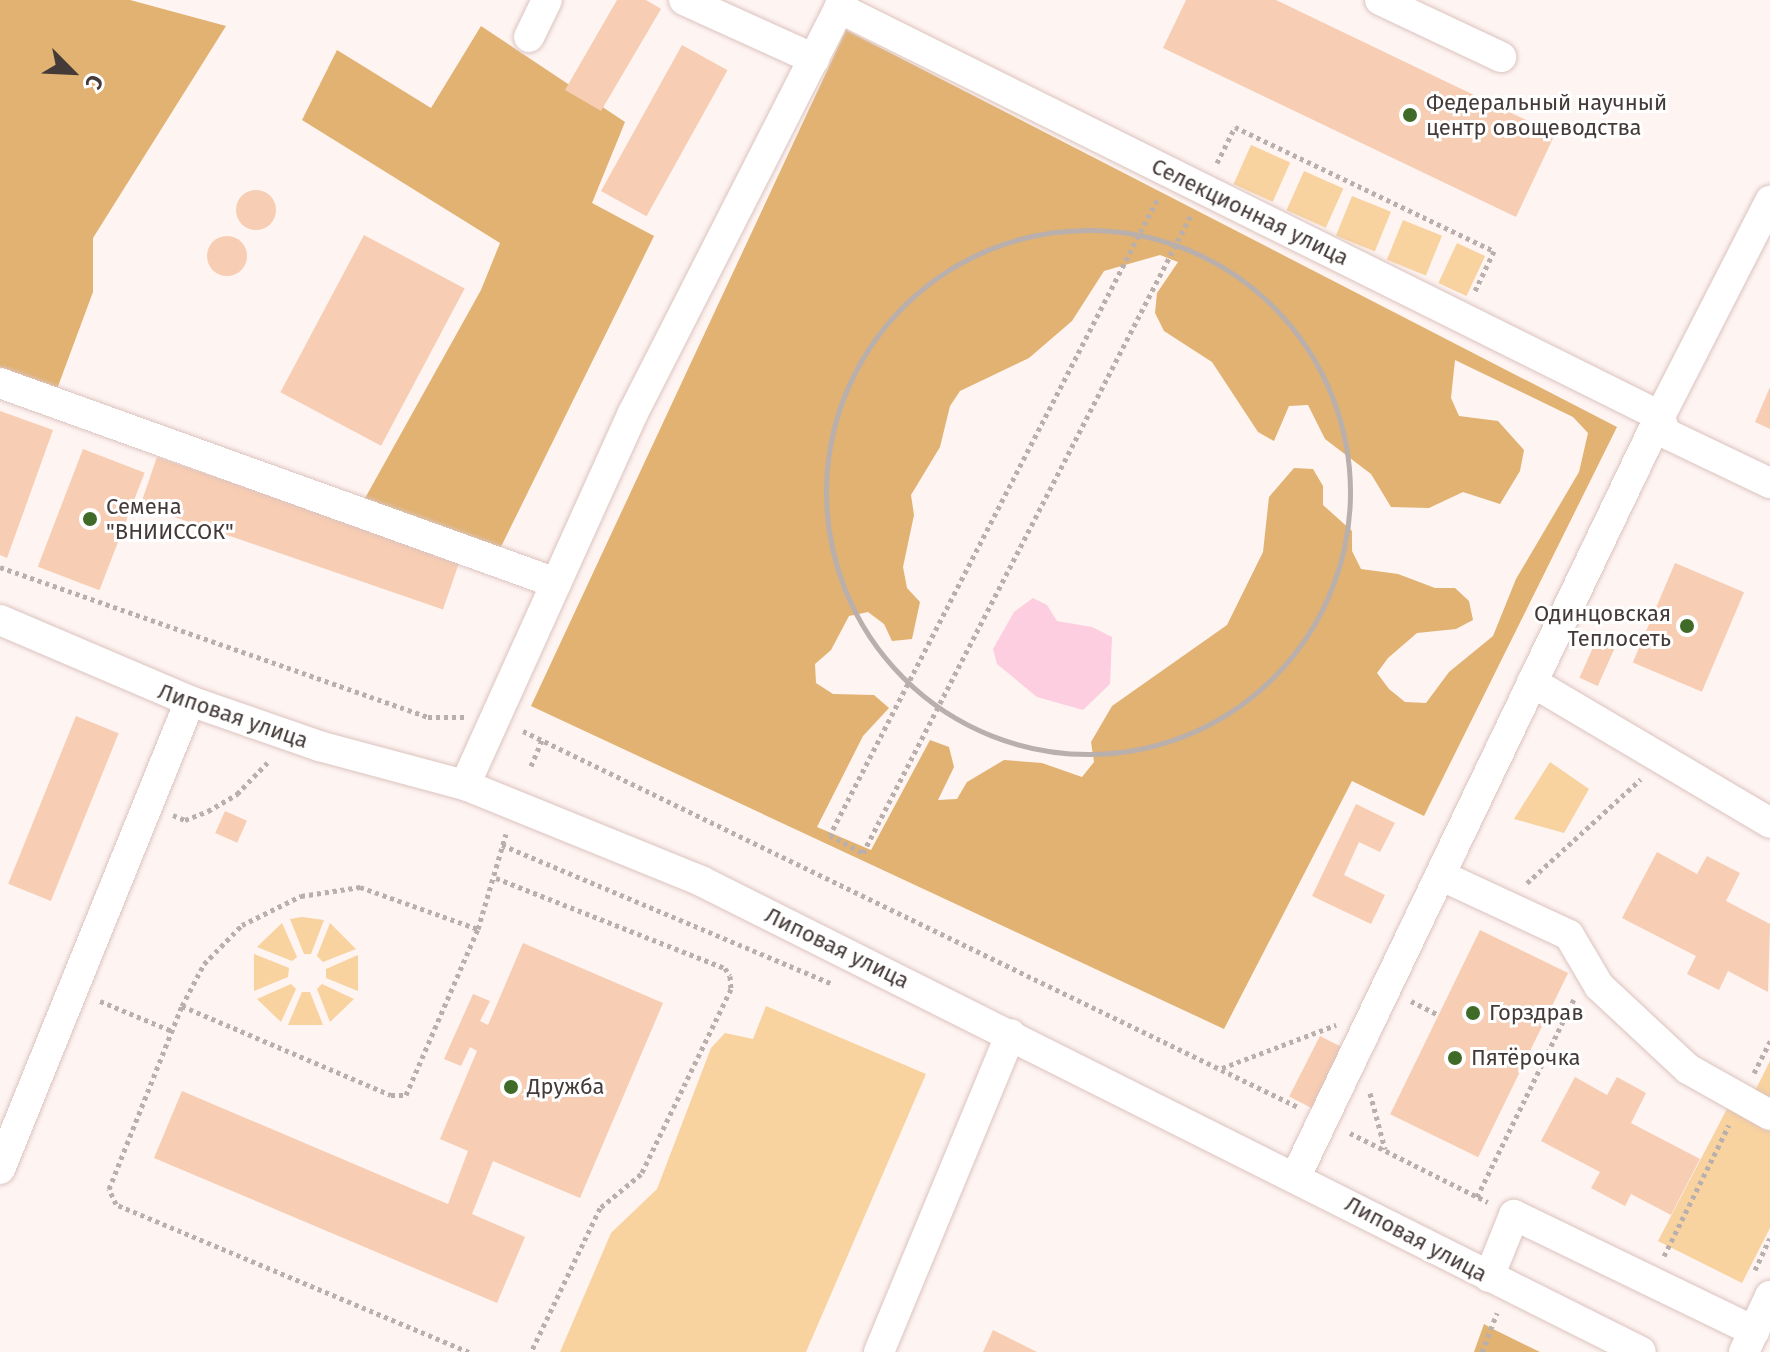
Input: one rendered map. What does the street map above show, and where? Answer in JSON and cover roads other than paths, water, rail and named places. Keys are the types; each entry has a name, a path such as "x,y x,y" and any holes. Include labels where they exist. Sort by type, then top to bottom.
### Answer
{"street":[{"path":"529,37 547,0"},
{"path":"684,0 814,59"},
{"path":"1380,0 1501,57"},
{"path":"465,785 633,413 841,4"},
{"name":"Селекционная улица","path":"841,4 1171,174 1463,315 1660,416 1665,433 1770,483"},
{"path":"1296,1176 1660,416 1770,201"},
{"path":"0,383 556,583"},
{"name":"Липовая улица","path":"0,620 190,701 319,746 465,785 701,881 1296,1176 1641,1352"},
{"path":"1532,682 1770,823"},
{"path":"0,1169 190,701"},
{"path":"1440,875 1569,935 1599,986 1688,1069 1770,1115"},
{"path":"879,1352 1011,1034"},
{"path":"1489,1277 1514,1215 1652,1281 1749,1341 1770,1296"}],"place":[{"name":"Федеральный научный центр овощеводства","path":"1410,115"},
{"name":"Семена \"ВНИИССОК\"","path":"90,519"},
{"name":"Одинцовская Теплосеть","path":"1687,626"},
{"name":"Горздрав","path":"1473,1013"},
{"name":"Пятёрочка","path":"1455,1058"},
{"name":"Дружба","path":"511,1087"}]}
